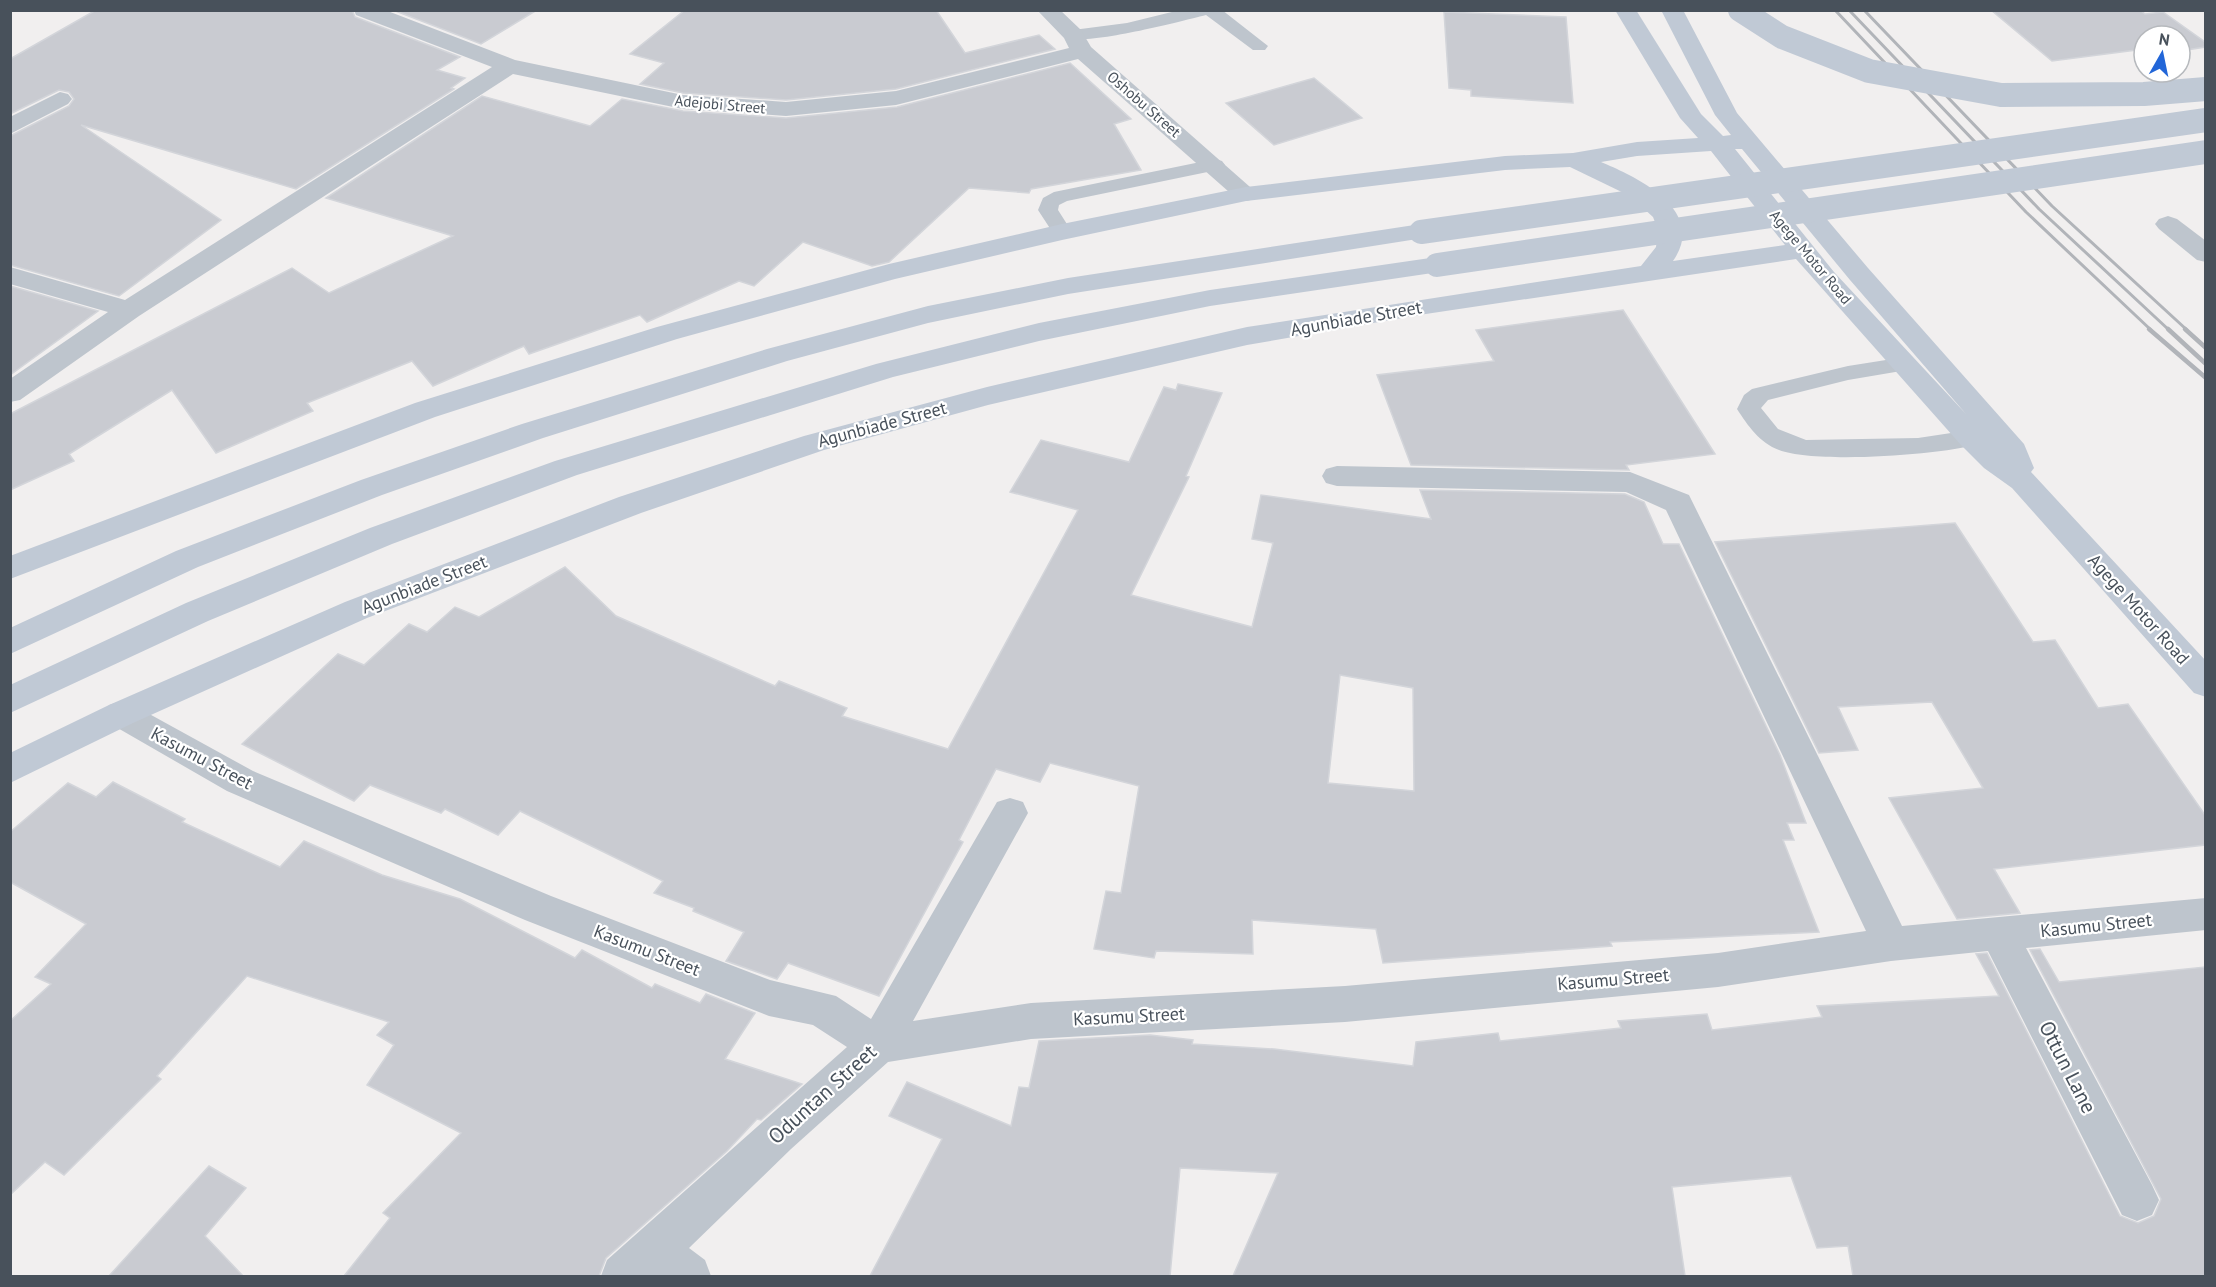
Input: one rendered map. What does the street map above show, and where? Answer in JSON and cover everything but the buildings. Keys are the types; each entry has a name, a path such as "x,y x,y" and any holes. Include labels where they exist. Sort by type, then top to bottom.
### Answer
{"main road":[{"name":"Agege Motor Road","path":"1625,10 1692,118 1716,142 1825,278 1971,438 1995,462 2023,481 2205,684"},
{"name":"Agege Motor Road","path":"1672,10 1727,115 1751,141 1859,274 2014,451 2023,481"},
{"path":"1740,10 1782,37 1869,71 2001,95 2144,94 2205,89"},
{"path":"10,642 209,550 398,477 534,429 861,332 1019,296 1178,265 2205,120"},
{"path":"10,568 425,410 678,330 889,272 1062,232 1246,194 1505,163 1573,160 1637,149 1751,141"},
{"path":"10,700 197,612 381,536 566,468 886,370 1039,332 1210,298 2205,152"},
{"path":"1573,160 1623,179 1653,201 1669,222 1669,247 1649,273"},
{"name":"Agunbiade Street","path":"10,770 121,714 356,610 630,505 814,443 1010,390 1247,336 1419,306 1804,250"}],"street":[{"name":"Adejobi Street","path":"364,10 509,66 683,102 786,109 896,98 1078,43"},
{"name":"Oshobu Street","path":"1047,10 1078,43 1246,194"},
{"path":"10,393 129,310 509,66"},
{"path":"10,127 60,99"},
{"path":"2169,224 2205,255"},
{"path":"10,275 129,310"},
{"path":"1337,476 1630,482 1678,503 1891,944"},
{"name":"Kasumu Street","path":"121,714 240,781 538,908 769,998 822,1009 878,1045 1031,1021 1345,1004 1718,970 1891,944 2205,914"},
{"name":"Oduntan Street","path":"623,1276 656,1249 776,1135 878,1045 1010,813"},
{"name":"Ottun Lane","path":"1999,934 2137,1200"},
{"path":"656,1249 689,1276"}],"lane":[{"path":"1104,10 1127,28"},
{"path":"1078,43 1127,28 1208,10 1259,46"},
{"path":"1062,232 1048,210 1050,202 1061,196 1215,165"},
{"path":"1905,364 1848,373 1760,394 1752,400 1749,410 1770,435 1787,444 1806,448 1918,446 1971,438"}],"railway":[{"path":"1835,10 2026,212 2151,330"},
{"path":"1849,10 2039,209 2169,330"},
{"path":"1864,10 2052,206 2187,330"},
{"path":"2149,329 2206,378"},
{"path":"2168,329 2206,364"},
{"path":"2185,329 2206,348"}]}
